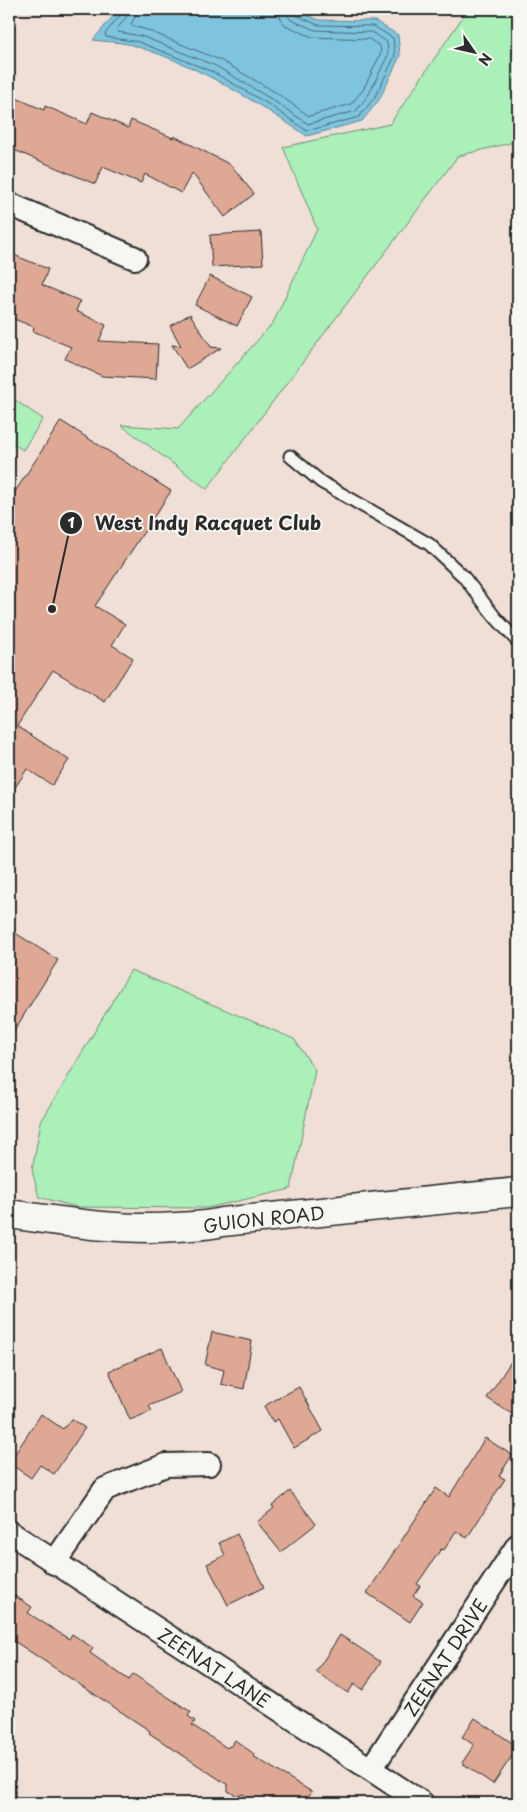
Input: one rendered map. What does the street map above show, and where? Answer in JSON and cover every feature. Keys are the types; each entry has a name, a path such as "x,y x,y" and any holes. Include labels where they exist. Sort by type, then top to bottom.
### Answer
{"street":[{"path":"9,204 135,258"},
{"name":"GUION ROAD","path":"9,1214 106,1227 159,1228 212,1225 222,1222 518,1192"},
{"path":"54,1562 105,1489 166,1465 209,1464"},
{"name":"ZEENAT LANE","path":"9,1532 422,1803"},
{"name":"ZEENAT DRIVE","path":"371,1769 518,1545"}],"lane":[{"path":"290,456 321,482 429,544 463,576 495,617 518,642"}],"green space":[{"path":"468,9 518,9 518,141 458,156 207,489 121,425 178,429 273,323 317,229 283,147 390,124"},
{"path":"9,396 43,419 23,450 9,441"},
{"path":"131,970 294,1039 315,1070 291,1189 207,1208 76,1207 39,1197 32,1170 41,1122"}],"water":[{"path":"119,9 293,9 319,20 375,21 398,35 400,56 379,100 362,121 307,136 247,97 183,64 133,45 93,40"}],"building":[{"path":"9,95 44,110 45,106 87,124 92,112 128,128 131,120 173,138 174,136 231,165 254,194 225,217 192,173 181,193 145,174 141,183 103,167 95,184 9,148"},
{"path":"261,232 263,264 212,267 210,235"},
{"path":"9,253 48,269 42,285 80,301 76,311 106,325 99,341 158,344 156,379 102,376 65,359 71,347 33,331 34,327 9,317"},
{"path":"210,276 252,297 237,326 195,305"},
{"path":"190,314 211,347 221,348 187,369 172,345 181,346 170,326"},
{"path":"61,421 171,491 95,606 125,624 112,645 133,658 105,702 53,670 17,726 69,760 52,785 27,769 9,797 9,501"},
{"path":"9,929 58,960 9,1039"},
{"path":"212,1332 252,1341 244,1389 221,1384 224,1370 205,1365"},
{"path":"162,1348 181,1392 149,1406 152,1411 130,1420 109,1371"},
{"path":"518,1351 518,1418 487,1398"},
{"path":"299,1387 323,1431 294,1448 278,1419 273,1422 264,1406"},
{"path":"41,1414 63,1429 71,1419 85,1428 54,1474 40,1465 31,1478 9,1463"},
{"path":"485,1438 512,1455 499,1476 505,1479 467,1538 456,1531 444,1550 441,1549 417,1584 420,1586 413,1596 423,1602 410,1622 367,1593 436,1488 449,1497"},
{"path":"290,1491 316,1524 281,1552 257,1522"},
{"path":"237,1534 264,1587 228,1605 207,1564 225,1555 219,1543"},
{"path":"9,1592 32,1607 28,1613 69,1639 72,1634 93,1648 90,1653 129,1680 133,1674 191,1712 188,1716 195,1721 192,1725 227,1748 235,1740 254,1754 253,1756 312,1792 304,1803 257,1803 243,1794 237,1796 228,1791 228,1785 149,1733 150,1731 11,1639 9,1642"},
{"path":"340,1635 381,1662 363,1690 354,1684 348,1693 316,1672"},
{"path":"475,1718 518,1747 493,1784 462,1763 474,1745 462,1737"}],"place":[{"name":"West Indy Racquet Club","path":"52,609"}]}
